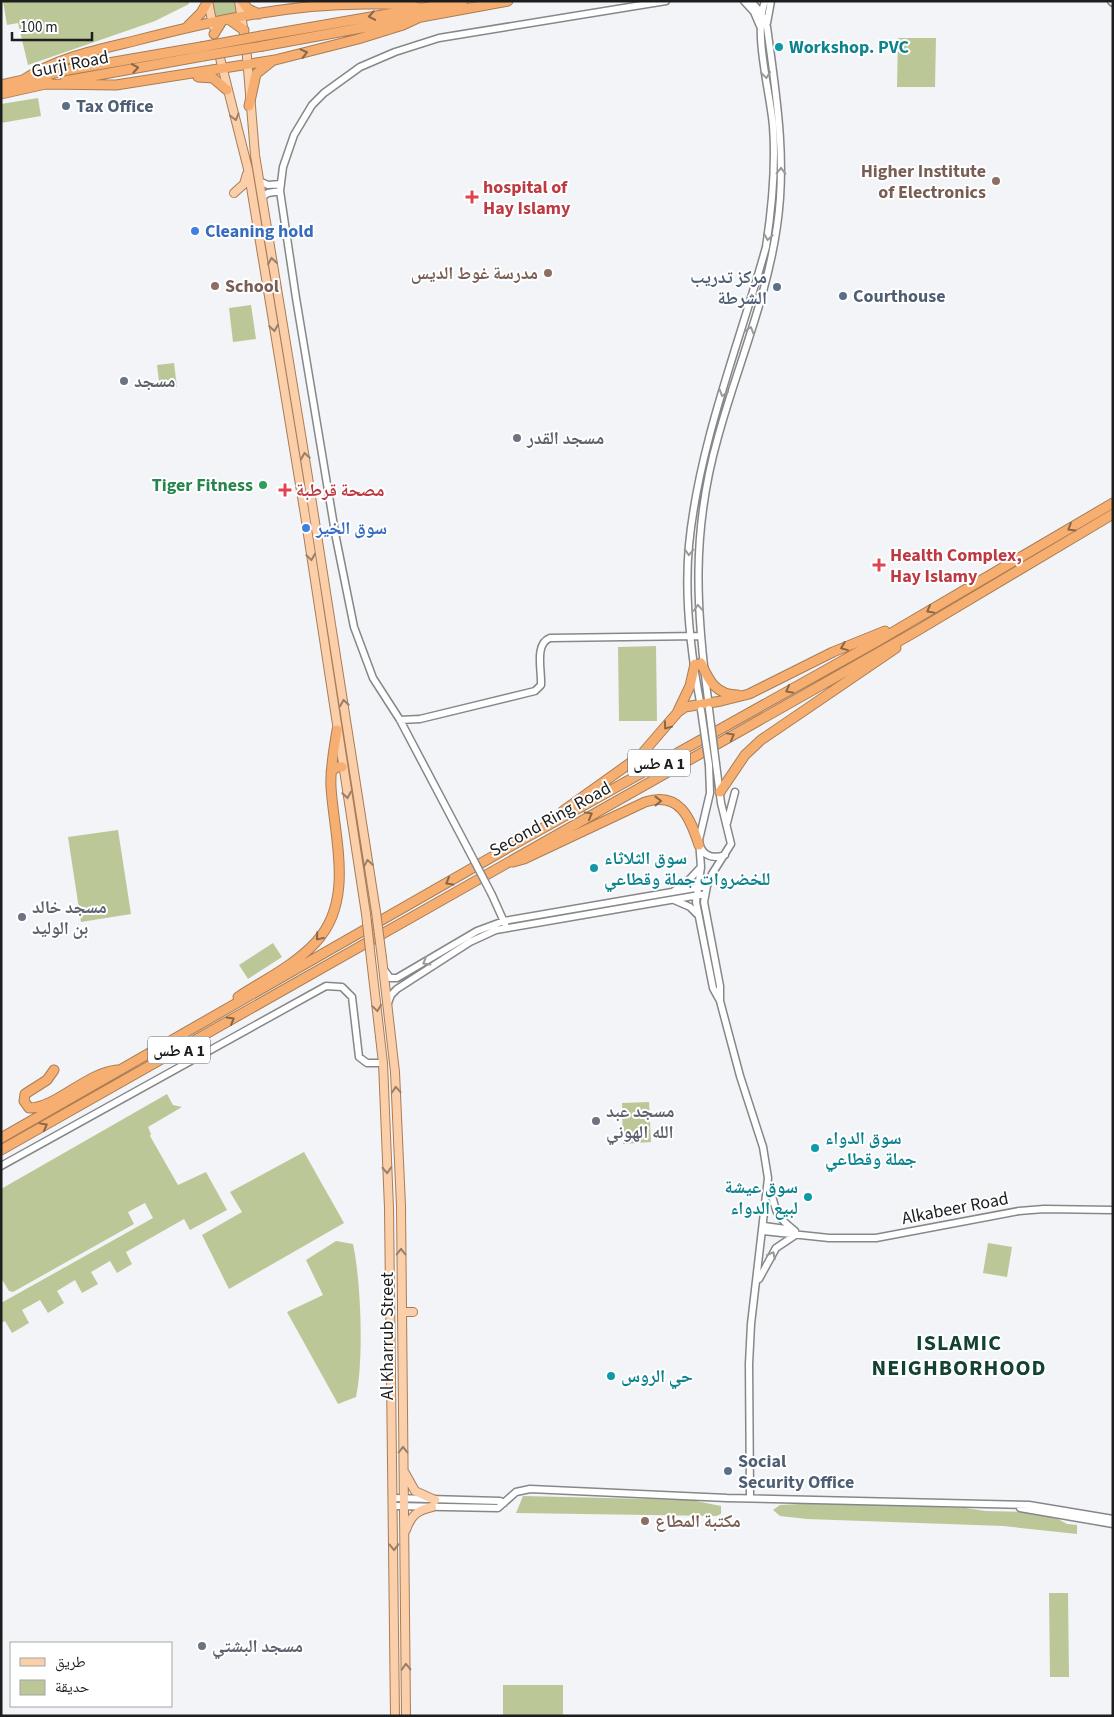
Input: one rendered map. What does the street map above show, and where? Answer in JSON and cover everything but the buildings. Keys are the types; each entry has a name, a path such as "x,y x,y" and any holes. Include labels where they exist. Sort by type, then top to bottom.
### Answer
{"highway":[{"path":"186,28 201,13 208,1"},
{"path":"240,1 248,9 259,14"},
{"path":"24,80 40,68 72,57 186,28 242,17 330,3 397,4 420,8 463,1"},
{"path":"45,84 116,85 191,74 245,62 275,60 377,34 403,26 418,18 508,1"},
{"name":"Gurji Road","path":"1,85 420,8"},
{"name":"Gurji Road","path":"1,94 45,84 418,18"},
{"path":"226,20 244,30"},
{"path":"214,34 226,20"},
{"path":"249,106 256,74 275,60"},
{"path":"191,74 195,77 213,78 227,90"},
{"name":"Second Ring Road","path":"1,1138 511,846 906,623 1113,503"},
{"name":"Second Ring Road","path":"1,1150 915,632 1113,514"},
{"path":"511,846 624,769 651,744 678,712 685,707 705,707 749,694 833,652 906,623"},
{"path":"720,793 745,755 761,740 892,651 915,632"},
{"path":"698,663 718,690 735,695 749,694"},
{"path":"678,712 698,663"},
{"path":"204,1023 232,1001 299,957 316,942 330,921 338,893 340,874 331,772 337,730"},
{"path":"331,772 336,767 342,767"},
{"path":"501,865 524,859 645,802 657,800 674,803 686,813 699,845"},
{"path":"54,1070 46,1080 25,1094 24,1101 30,1108 56,1098 105,1071 122,1069"}],"main road":[{"name":"Al Kharrub Street","path":"208,1 214,34 224,66 227,90 248,169 298,473 366,914 383,1063 390,1227 395,1716"},
{"name":"Al Kharrub Street","path":"240,1 244,30 249,106 259,181 330,614 376,912 398,1104 406,1716"},
{"path":"234,193 244,184 248,169"},
{"path":"254,206 263,201"},
{"path":"319,616 330,614"},
{"path":"402,1312 413,1312"},
{"path":"403,1466 408,1481 415,1491 433,1503 412,1516 403,1542"}],"street":[{"path":"505,925 468,849 400,720 373,678 357,638 351,617 313,402 280,187 287,151 303,117 324,93 360,67 395,52 439,38 666,1"},
{"path":"744,1 754,12 763,27"},
{"path":"751,1 761,13"},
{"path":"698,663 700,636 697,592 698,547 709,471 763,289 778,224 781,172 780,127 761,13 765,1"},
{"path":"720,1001 720,986 705,911 705,894 712,874 731,844 712,765 698,663 691,636 689,546 701,468 761,265 770,224 774,172 773,127 763,27 771,1"},
{"path":"259,181 280,187"},
{"path":"263,201 268,193 280,187"},
{"path":"400,720 420,719 536,691 541,685 541,646 545,640 550,638 700,636"},
{"path":"712,765 710,793 699,845 701,867 696,896 697,914 713,988 720,1001 740,1076 763,1146 768,1178 778,1215 783,1223 795,1233 776,1248 757,1283"},
{"path":"720,793 726,798 733,794 727,824"},
{"path":"699,845 708,856 720,857 726,854"},
{"path":"672,896 701,867"},
{"path":"383,966 388,977 397,978 477,931 672,896 707,886"},
{"path":"672,896 705,894"},
{"path":"672,896 690,907 697,914"},
{"path":"388,1004 394,991 459,949 505,925"},
{"path":"1,1166 326,986 342,987 352,997 359,1057 367,1063 383,1063"},
{"path":"750,1498 749,1364 768,1178"},
{"name":"Alkabeer Road","path":"763,1228 803,1235 854,1240 876,1238 1019,1211 1044,1209 1113,1210"},
{"path":"394,1502 504,1503 519,1490 530,1489 750,1498 1029,1505 1113,1519"},
{"path":"1017,1506 1028,1510 1113,1524"}],"green space":[{"path":"3,1 189,1 189,4 155,21 28,65 18,23 7,25"},
{"path":"211,1 236,1 238,14 215,19"},
{"path":"898,38 936,38 935,87 897,87"},
{"path":"38,98 41,116 1,123 1,104"},
{"path":"251,305 256,339 233,342 229,308"},
{"path":"174,363 177,387 160,389 157,365"},
{"path":"656,646 657,721 619,721 618,647"},
{"path":"118,830 131,914 81,922 68,837"},
{"path":"273,943 282,957 248,979 239,965"},
{"path":"167,1094 173,1105 182,1107 148,1127 150,1136 178,1185 206,1172 227,1210 190,1230 184,1219 126,1252 132,1264 117,1273 110,1261 91,1272 98,1284 82,1293 75,1280 57,1291 64,1303 48,1313 40,1300 22,1310 29,1323 12,1333 5,1321 1,1323 1,1303 153,1218 145,1203 128,1212 134,1224 13,1292 9,1291 1,1278 1,1189"},
{"path":"649,1102 651,1142 623,1144 622,1103"},
{"path":"304,1152 344,1223 229,1289 202,1235 242,1212 230,1192"},
{"path":"336,1241 353,1244 361,1320 360,1363 356,1397 338,1404 287,1312 323,1295 306,1260"},
{"path":"988,1243 1012,1247 1007,1277 983,1273"},
{"path":"523,1496 691,1500 721,1506 721,1514 716,1516 516,1513"},
{"path":"818,1503 1024,1512 1077,1525 1077,1534 1003,1526 807,1519 780,1516 773,1510 780,1505"},
{"path":"1049,1593 1068,1593 1069,1677 1050,1677"},
{"path":"503,1685 563,1685 563,1716 503,1716"}],"place":[{"name":"Workshop. PVC","path":"779,47"},
{"name":"Tax Office","path":"66,106"},
{"name":"Higher Institute of Electronics","path":"996,181"},
{"name":"hospital of Hay Islamy","path":"472,197"},
{"name":"Cleaning hold","path":"195,231"},
{"name":"مدرسة غوط الديس","path":"548,273"},
{"name":"School","path":"215,286"},
{"name":"مركز تدريب الشرطة","path":"777,287"},
{"name":"Courthouse","path":"843,296"},
{"name":"مسجد","path":"124,381"},
{"name":"مسجد القدر","path":"517,438"},
{"name":"Tiger Fitness","path":"263,485"},
{"name":"مصحة قرطبة","path":"285,490"},
{"name":"سوق الخير","path":"306,528"},
{"name":"Health Complex, Hay Islamy","path":"879,565"},
{"name":"سوق الثلاثاء للخضروات جملة وقطاعي","path":"594,868"},
{"name":"مسجد خالد بن الوليد","path":"22,917"},
{"name":"مسجد عبد الله الهوني","path":"596,1121"},
{"name":"سوق الدواء جملة وقطاعي","path":"815,1148"},
{"name":"سوق عيشة لبيع الدواء","path":"808,1197"},
{"name":"حي الروس","path":"611,1376"},
{"name":"Social Security Office","path":"728,1471"},
{"name":"مكتبة المطاع","path":"645,1521"},
{"name":"مسجد البشتي","path":"202,1646"}],"district":[{"name":"ISLAMIC NEIGHBORHOOD","path":"959,1354"}]}
